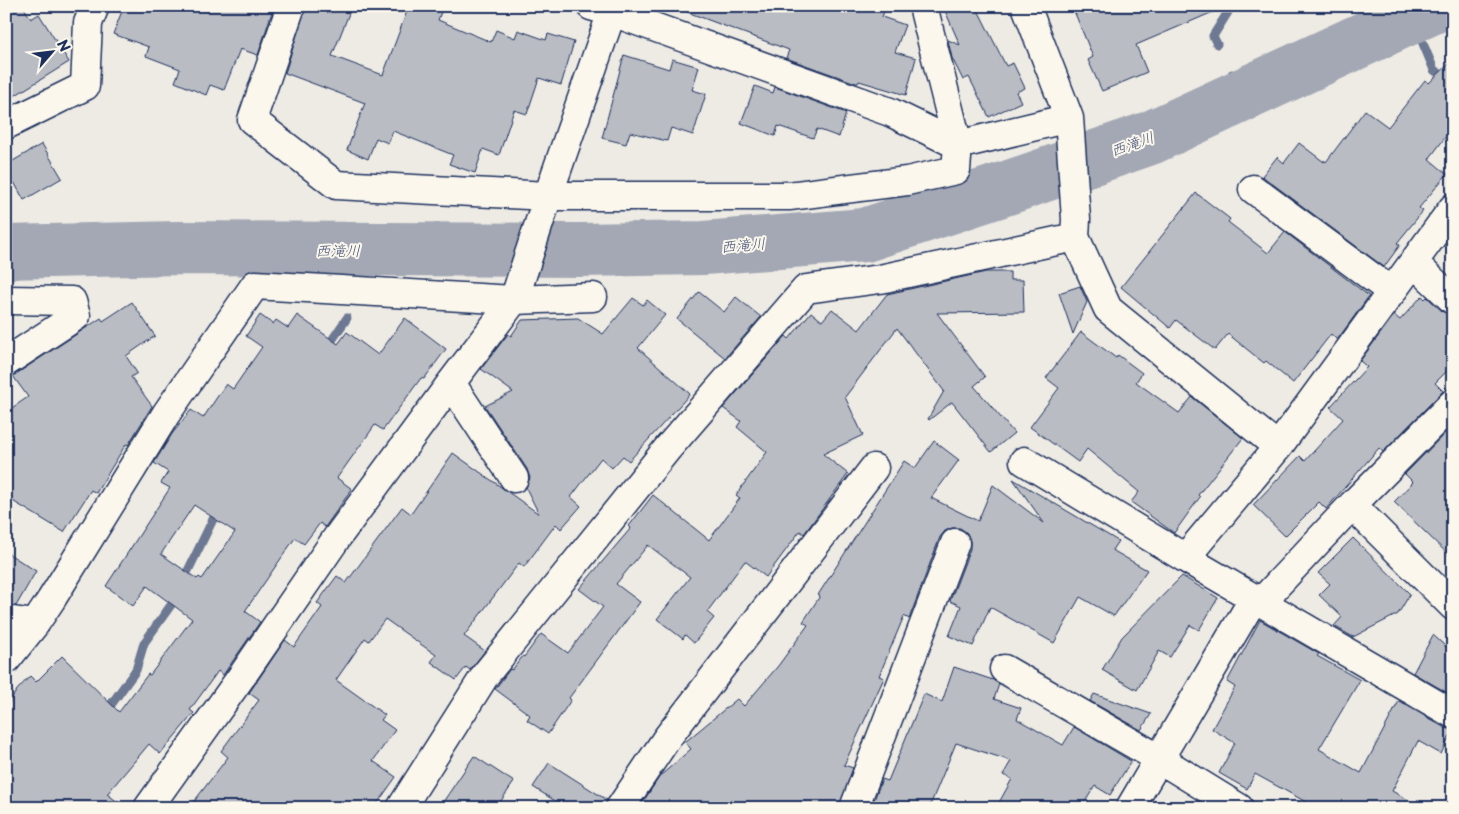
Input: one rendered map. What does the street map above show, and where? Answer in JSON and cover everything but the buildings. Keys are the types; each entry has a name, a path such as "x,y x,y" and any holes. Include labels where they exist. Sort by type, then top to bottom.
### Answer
{"street":[{"path":"6,125 85,86 88,23 95,6"},
{"path":"291,6 252,120 336,185 544,207 789,196 907,181 956,170 958,145 923,6"},
{"path":"1026,6 1070,126 1075,202 1075,237 1108,309 1278,447"},
{"path":"148,808 338,536 514,300 606,8 890,112 958,145 1070,126"},
{"path":"1253,189 1392,292"},
{"path":"1185,558 1278,447 1453,208"},
{"path":"401,808 486,674 668,448 806,289 880,279 1075,237"},
{"path":"1414,263 1453,300"},
{"path":"6,660 35,624 166,414 255,286 514,300 593,297"},
{"path":"6,300 72,301 76,316 6,362"},
{"path":"451,383 514,478"},
{"path":"1130,808 1158,758 1258,600 1453,402"},
{"path":"1024,461 1185,558 1453,714"},
{"path":"620,808 666,738 874,468"},
{"path":"1352,505 1453,606"},
{"path":"854,808 955,543"},
{"path":"6,620 35,624"},
{"path":"1004,669 1158,758 1239,808"}],"waterway":[{"path":"1217,44 1213,36 1228,12 1229,6"},
{"name":"西滝川","path":"6,252 178,248 578,250 704,248 865,235 1150,138 1435,6"},
{"path":"1412,17 1434,70 1448,80"},
{"path":"1232,74 1243,95"},
{"path":"349,249 350,272"},
{"path":"326,349 347,318"},
{"path":"182,583 218,509"},
{"path":"105,713 136,670 144,643 171,605 176,594"}]}
